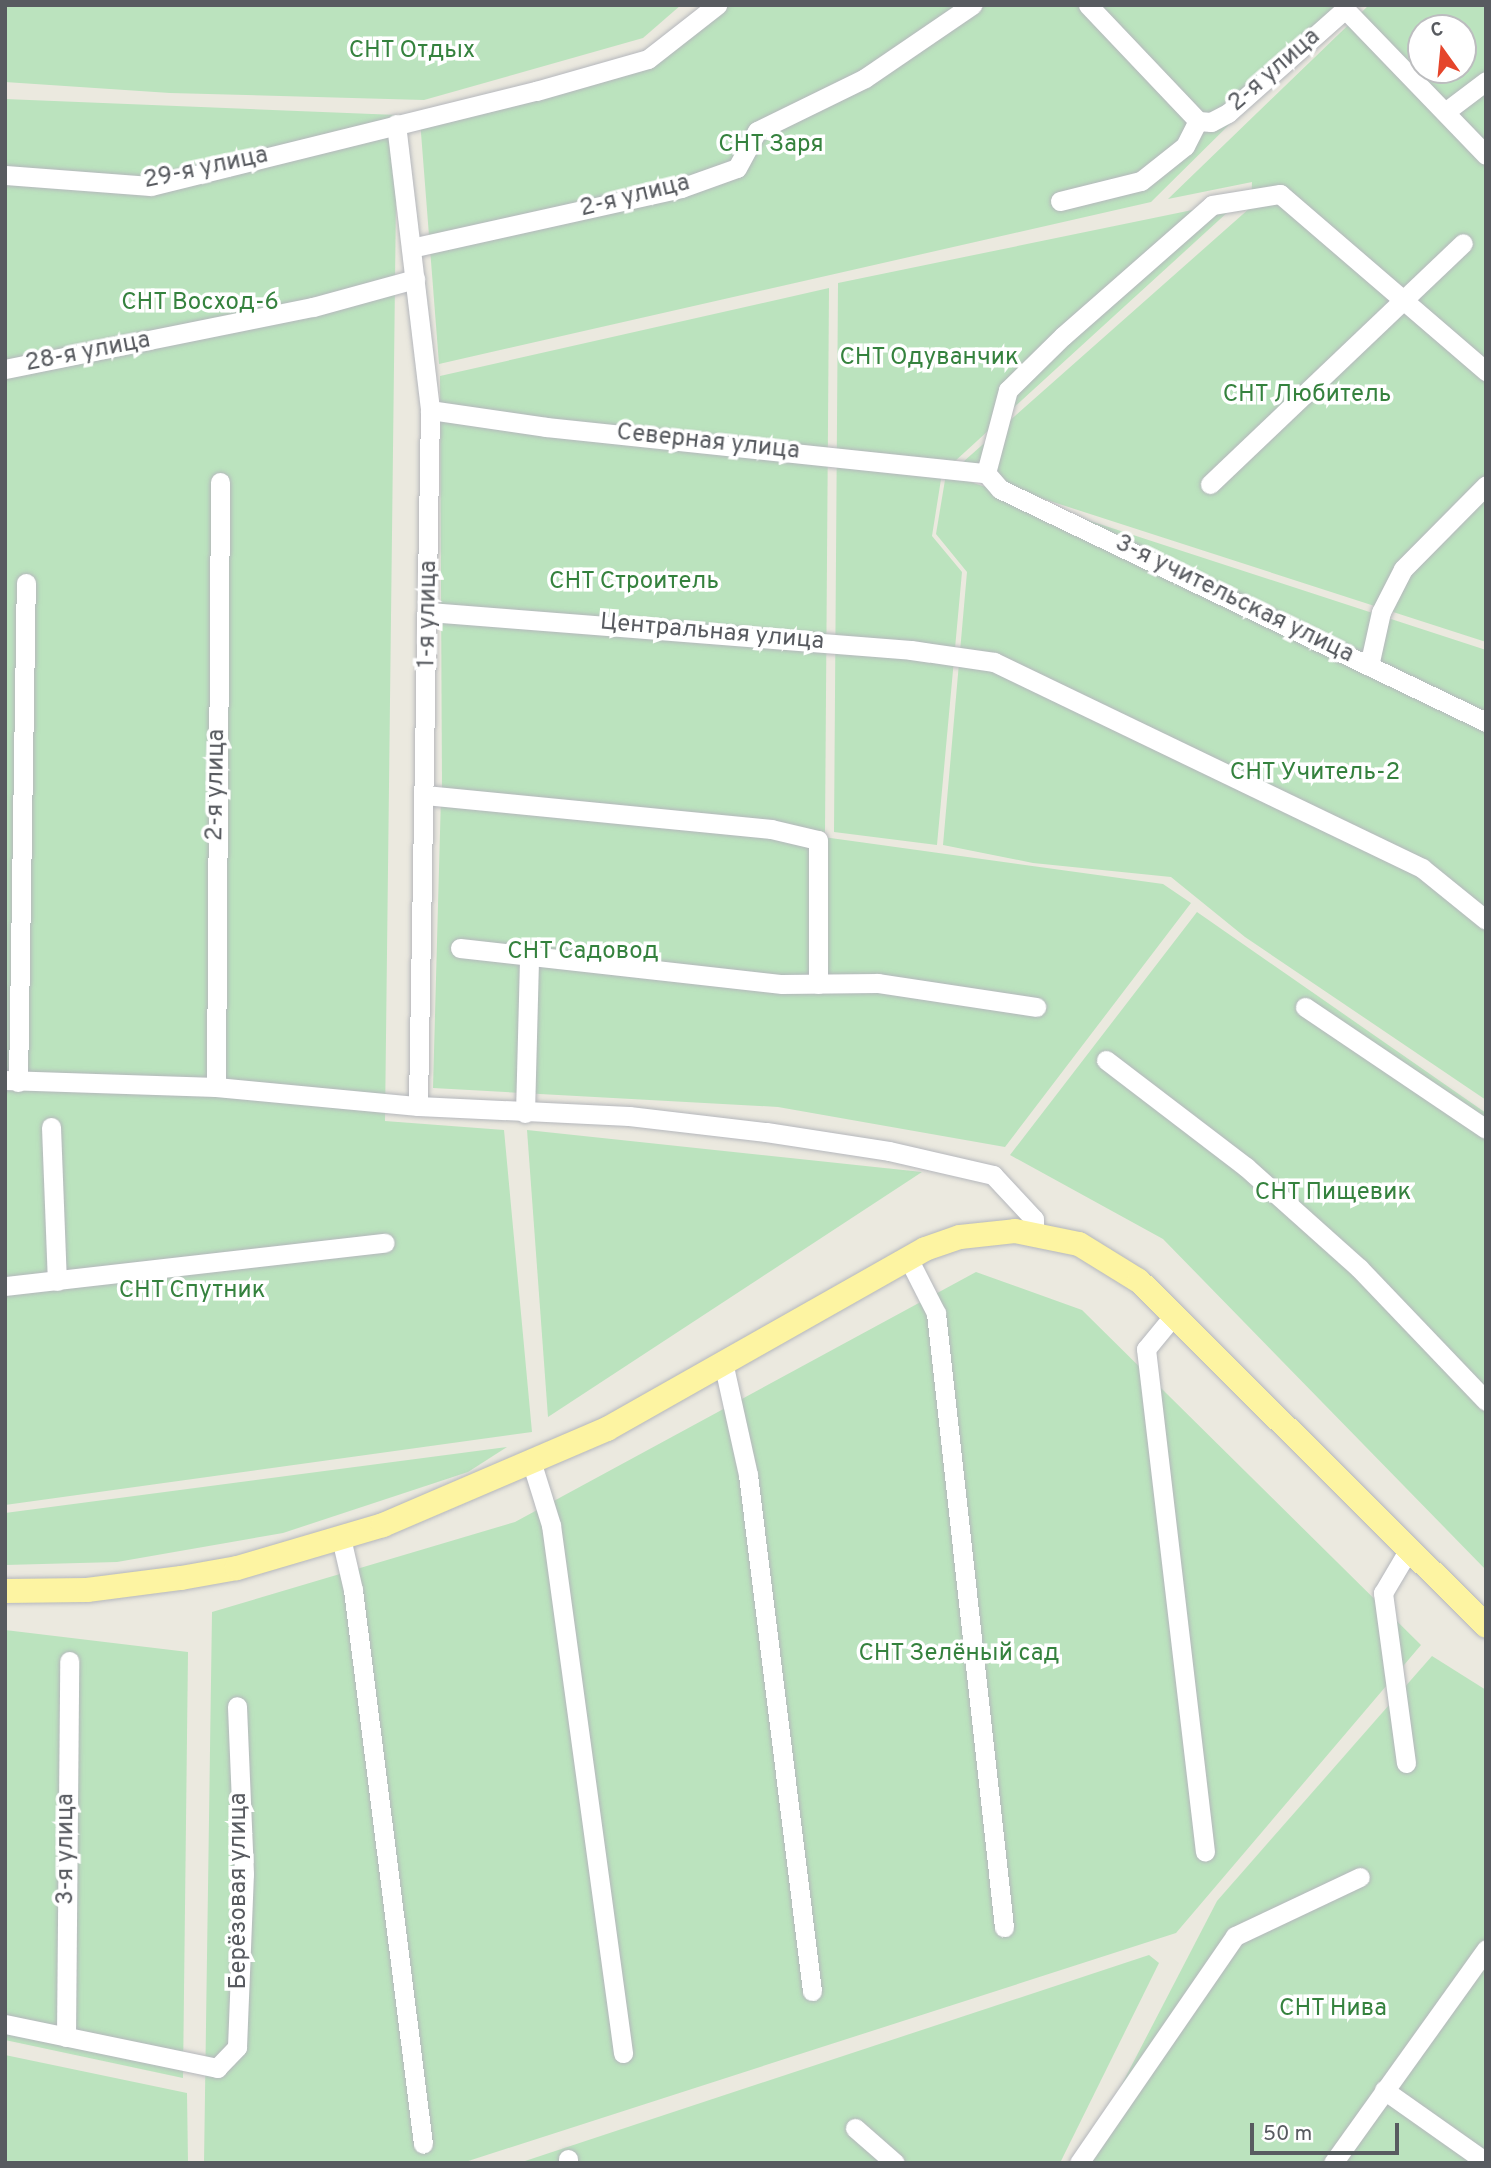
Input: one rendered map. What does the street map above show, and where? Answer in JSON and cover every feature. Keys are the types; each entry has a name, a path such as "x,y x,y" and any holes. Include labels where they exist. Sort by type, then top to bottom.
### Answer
{"main road":[{"path":"5,1591 87,1590 181,1578 237,1568 341,1538 532,1464 607,1429 908,1258 960,1237 1034,1232 1101,1254 1139,1281 1486,1625"}],"street":[{"name":"29-я улица","path":"5,175 151,186 648,59 717,5"},
{"name":"2-я улица","path":"411,248 681,188 737,168 757,131 865,78 972,5"},
{"name":"2-я улица","path":"1088,5 1198,121 1211,122 1228,113 1345,9 1486,155"},
{"path":"1445,112 1486,81"},
{"path":"1060,201 1141,181 1185,146 1198,121"},
{"name":"1-я улица","path":"400,123 430,410 429,612 418,1106"},
{"path":"986,473 1008,390 1063,336 1212,205 1280,194 1400,300 1486,371"},
{"path":"1210,484 1400,300 1463,243"},
{"name":"28-я улица","path":"5,369 313,307 415,279"},
{"name":"Северная улица","path":"430,410 546,427 986,473"},
{"name":"3-я учительская улица","path":"986,473 1000,489 1486,722"},
{"name":"2-я улица","path":"216,1087 220,482"},
{"path":"1369,666 1381,611 1403,569 1486,485"},
{"path":"26,583 11,1081 216,1087 418,1106 629,1116 889,1151 992,1175 1034,1219 1034,1232"},
{"name":"Центральная улица","path":"429,612 911,650 994,662 1422,868 1486,920"},
{"path":"425,795 771,829 818,840 818,984"},
{"path":"460,948 529,959 818,984 878,983 1036,1007"},
{"path":"525,1113 529,959"},
{"path":"1306,1007 1486,1129"},
{"path":"1105,1060 1246,1167 1318,1231 1486,1401"},
{"path":"51,1127 57,1281"},
{"path":"5,1286 385,1243"},
{"path":"908,1258 936,1312 1004,1927"},
{"path":"1174,1315 1146,1349 1205,1852"},
{"path":"723,1362 748,1475 812,1991"},
{"path":"532,1464 551,1525 623,2053"},
{"path":"341,1538 353,1590 422,2144"},
{"path":"1406,1763 1383,1593 1409,1549"},
{"name":"3-я улица","path":"66,2037 69,1661"},
{"name":"Берёзовая улица","path":"66,2037 217,2068 237,2047 244,1874 237,1706"},
{"path":"1079,2163 1236,1936 1360,1877"},
{"path":"1333,2163 1486,1949"},
{"path":"5,2024 66,2037"},
{"path":"1384,2090 1486,2162"},
{"path":"855,2128 895,2163"}],"green space":[{"name":"СНТ Отдых","path":"5,5 681,5 643,38 424,100 170,93 5,82"},
{"name":"СНТ Заря","path":"717,5 1350,5 1151,202 439,364 420,120 649,63"},
{"name":"СНТ Любитель","path":"1369,5 1486,5 1486,642 954,470 1251,207 1252,182 1168,199"},
{"name":"СНТ Восход-6","path":"5,99 397,115 385,1121 504,1130 532,1432 5,1505"},
{"name":"СНТ Одуванчик","path":"1241,200 942,473 932,536 962,572 937,845 834,832 838,283"},
{"name":"СНТ Строитель","path":"829,288 825,832 442,790 440,376"},
{"name":"СНТ Учитель-2","path":"946,474 1486,650 1486,1100 1245,937 1171,877 1033,863 943,845 967,572 936,534"},
{"name":"СНТ Садовод","path":"441,796 686,818 1163,884 1191,903 1005,1147 778,1107 433,1088"},
{"name":"СНТ Пищевик","path":"1197,912 1486,1113 1486,1570 1163,1239 1010,1155"},
{"path":"527,1130 922,1172 548,1417"},
{"name":"СНТ Зелёный сад","path":"976,1272 1082,1310 1421,1645 1176,1933 462,2163 204,2163 212,1612 515,1522"},
{"path":"507,1447 468,1472 283,1533 117,1562 5,1565 5,1513"},
{"path":"5,1630 188,1652 183,2078 5,2040"},
{"name":"СНТ Нива","path":"1432,1656 1486,1690 1486,2163 1081,2163 1217,1901"},
{"path":"1149,1955 1159,1963 1060,2163 519,2163"},
{"path":"5,2055 187,2093 188,2163 5,2163"}],"park label":[{"name":"СНТ Спутник","path":"192,1292"}]}
